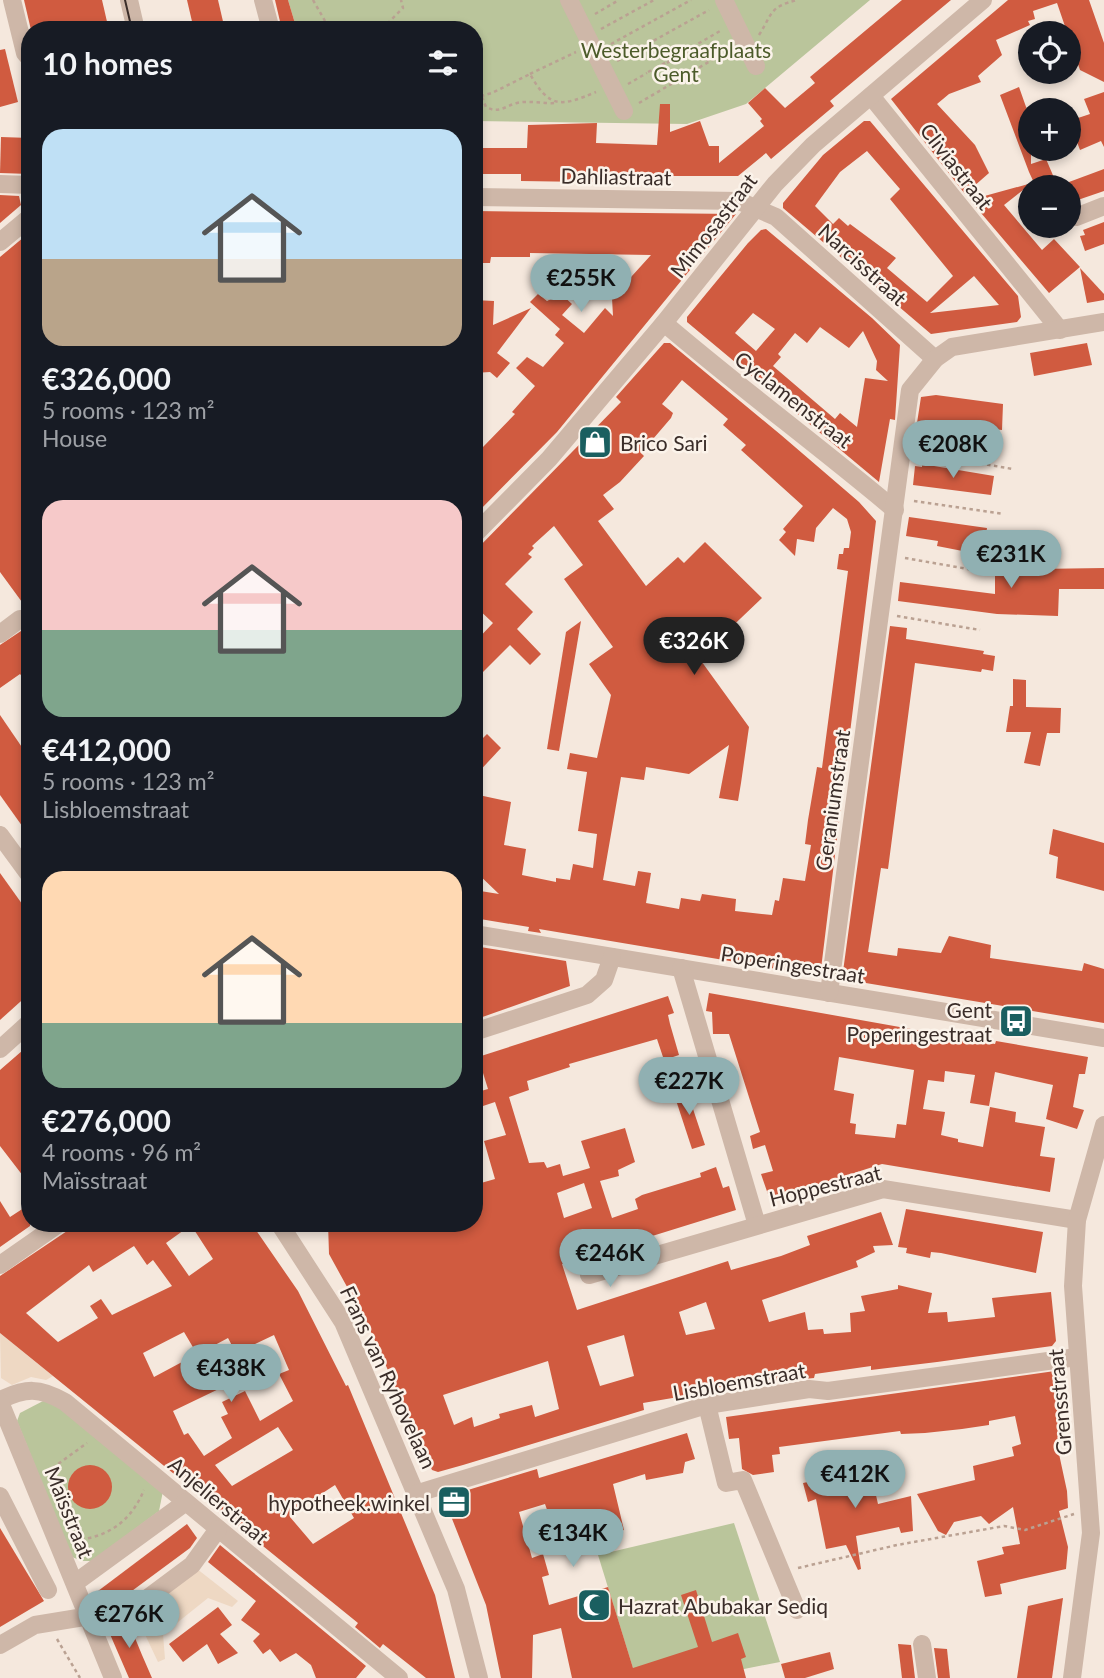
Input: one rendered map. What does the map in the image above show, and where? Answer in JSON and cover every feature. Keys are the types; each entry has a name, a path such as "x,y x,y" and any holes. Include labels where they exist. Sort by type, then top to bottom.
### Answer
{"street":[{"path":"12,0 21,37"},
{"path":"128,0 134,21"},
{"path":"263,0 269,21"},
{"path":"569,0 590,45 616,89 624,111"},
{"name":"Mimosastraat","path":"483,526 549,459 664,323 775,184 813,145 984,0"},
{"path":"724,1 756,66"},
{"name":"Cliviastraat","path":"871,96 1060,330"},
{"path":"0,184 21,185"},
{"name":"Dahliastraat","path":"483,197 739,201 756,208"},
{"path":"1081,215 1104,206"},
{"name":"Narcisstraat","path":"756,208 786,225 934,359"},
{"path":"0,242 21,224"},
{"name":"Geraniumstraat","path":"830,993 910,390 934,359 951,347 1104,322"},
{"name":"Cyclamenstraat","path":"664,323 761,405 799,430 896,504"},
{"path":"0,634 20,620"},
{"path":"0,835 21,864"},
{"name":"Poperingestraat","path":"483,936 1104,1038"},
{"path":"483,1029 587,995 604,979 612,957"},
{"path":"681,968 757,1225"},
{"path":"0,1049 21,1030"},
{"name":"Grensstraat","path":"1072,1678 1091,1533 1073,1286 1077,1220 1104,1125"},
{"name":"Hoppestraat","path":"589,1275 883,1189 1077,1220"},
{"path":"0,1265 47,1232"},
{"name":"Frans van Ryhovelaan","path":"285,1232 344,1322 456,1589 480,1678"},
{"name":"Lisbloemstraat","path":"418,1493 708,1405 809,1389 828,1391 1077,1357"},
{"name":"Anjelierstraat","path":"0,1401 30,1388 48,1392 98,1429 399,1678"},
{"name":"Maïsstraat","path":"0,1401 113,1678"},
{"path":"708,1405 726,1483 743,1480 797,1610"},
{"path":"0,1496 48,1590"},
{"path":"75,1583 186,1502"},
{"path":"0,1646 35,1625 133,1609 192,1565 218,1529"},
{"path":"922,1644 927,1678"}],"path":[{"path":"313,0 325,21"},
{"path":"393,21 403,8 401,0"},
{"path":"590,45 619,0"},
{"path":"483,97 582,50 654,0"},
{"path":"590,45 691,0"},
{"path":"590,45 724,1"},
{"path":"483,100 486,107 491,110 501,110 518,102 565,104 616,89 735,23"},
{"path":"624,111 746,41"},
{"path":"530,75 536,85 557,103"},
{"path":"901,450 1013,469"},
{"path":"896,504 1004,514"},
{"path":"888,555 991,573"},
{"path":"880,613 980,631"},
{"path":"32,1478 61,1464 98,1429"},
{"path":"56,1538 88,1539 117,1527 138,1503 145,1489 146,1470"},
{"path":"781,1572 897,1545 1004,1526 1025,1530 1090,1509"},
{"path":"47,1623 80,1678"}],"green space":[{"name":"Westerbegraafplaats Gent","path":"288,0 870,0 746,104 687,124 483,121 483,21 294,21"},
{"path":"45,1400 62,1407 163,1491 159,1511 92,1561 72,1557 17,1421 20,1413"},
{"path":"734,1523 780,1662 744,1669 636,1678 598,1555"}],"shaded area":[{"path":"0,1333 53,1376 46,1380 31,1377 12,1385 1,1378"},
{"path":"192,1565 238,1601 232,1607 208,1598 163,1634 165,1659 158,1662 133,1609"}],"building":[{"path":"24,0 102,0 107,21 29,21"},
{"path":"187,0 218,0 223,21 192,21"},
{"path":"275,0 288,0 294,21 280,21"},
{"path":"902,0 951,0 830,101 834,106 771,159 766,153 738,176 604,176 603,182 587,182 521,181 521,174 483,174 483,148 527,148 528,125 597,123 596,143 657,145 660,104 670,104 670,132 700,121 709,146 719,146 719,163 764,126 760,121 762,119 748,103 765,88 785,108 815,83 810,77"},
{"path":"1008,0 1089,0 1104,43 1104,82 1081,70 1081,21 1063,21 1057,3 1033,11 1035,19 1018,21 1018,30 996,40 1002,55 978,76 981,82 949,94 937,104 975,145 989,173 965,194 891,99"},
{"path":"5,49 18,102 0,107 0,50"},
{"path":"1019,87 1023,98 1018,98 1018,143 1000,95"},
{"path":"1104,92 1104,147 1101,141 1081,150 1081,117 1090,114 1084,99"},
{"path":"864,121 870,121 1018,296 1021,317 1017,322 931,334 783,208 783,203 823,155","holes":["867,151 900,189 890,199 953,276 927,302 887,268 896,258 839,218 833,224 815,206 840,172","974,276 999,305 930,313 935,309"]},
{"path":"1,137 21,138 21,174 0,173"},
{"path":"1025,161 1031,161 1031,164 1047,161 1053,175 1030,175"},
{"path":"1104,169 1104,191 1081,199 1081,178"},
{"path":"1018,187 1018,194 1004,205 1018,222 1018,238 1032,238 1042,250 1054,239 1080,267 1049,293 970,200"},
{"path":"0,195 19,196 21,205 0,223"},
{"path":"483,211 736,214 557,432 483,507 483,447 515,414 512,412 535,386 516,368 527,357 543,367 564,343 555,335 560,329 530,302 538,294 547,301 561,294 572,304 562,315 584,333 605,308 613,316 612,298 651,255 530,253 530,257 491,257 490,263 483,263"},
{"path":"1104,222 1104,244 1085,251 1081,238 1085,235 1083,230"},
{"path":"766,229 900,345 895,420 890,419 879,482 687,322 687,317 761,230","holes":["753,313 775,329 756,351 735,333","820,327 849,348 863,331 877,361 876,370 888,381 865,378 857,427 840,413 835,419 773,366 781,357 778,354 795,333 807,343"]},
{"path":"21,240 21,601 0,572 0,257"},
{"path":"1080,268 1104,294 1104,300 1087,303"},
{"path":"483,300 494,301 493,325 531,308 497,353 510,363 497,378 490,372 483,372"},
{"path":"664,343 670,343 859,502 876,521 821,969 813,975 539,929 541,933 528,931 529,927 483,919 483,891 499,894 483,879 483,796 511,802 504,845 526,849 522,875 556,882 556,878 570,880 573,864 593,868 597,834 578,831 587,772 567,769 570,753 597,758 611,695 589,664 613,647 564,579 583,565 554,526 532,546 534,548 528,554 532,557 505,584 533,612 517,629 541,654 530,665 510,645 483,672 483,634 493,623 483,614 483,543 621,402 616,397","holes":["682,380 728,419 723,425 746,445 741,450 803,506 783,529 786,532 779,540 795,556 797,539 814,542 816,528 833,508 847,519 851,532 849,548 844,548 843,554 839,554 837,569 848,571 822,768 817,767 808,820 805,844 811,845 805,881 783,878 779,901 775,900 772,915 735,911 736,899 702,894 700,901 681,898 679,909 646,903 651,873 638,871 635,886 603,880 621,777 644,780 646,767 689,774 729,745 719,798 738,801 749,727 699,658 762,598 705,542 684,563 678,557 646,586 598,521 614,509 603,495 620,482 644,456 641,453 671,418 673,413 662,404"]},
{"path":"1087,343 1092,365 1034,376 1030,353"},
{"path":"936,395 1003,404 1002,430 965,426 963,434 947,433 948,427 917,423 921,397"},
{"path":"922,464 994,476 991,495 913,485 915,466 922,467"},
{"path":"909,517 987,528 983,555 937,546 938,541 906,536"},
{"path":"1036,554 1037,569 1104,568 1104,589 1059,589 1058,616 997,614 898,601 900,582 995,594 995,570 1016,570 1015,555"},
{"path":"581,621 559,751 547,749 566,632"},
{"path":"890,626 907,628 906,639 984,651 983,654 995,656 993,671 982,669 981,672 915,663 888,869 881,868 868,952 897,956 898,948 941,953 949,936 991,945 990,958 1082,971 1084,963 1104,969 1104,1023 842,979"},
{"path":"21,631 21,675 0,688 0,645"},
{"path":"1013,679 1026,680 1026,707 1061,708 1060,733 1047,733 1040,766 1024,763 1031,732 1006,732 1010,706 1013,706"},
{"path":"0,715 21,746 21,824 0,795"},
{"path":"487,734 501,748 483,767 483,738"},
{"path":"1053,829 1104,843 1104,891 1056,878 1058,857 1049,854"},
{"path":"0,873 21,902 21,1001 0,1020"},
{"path":"483,947 566,961 570,986 483,1017"},
{"path":"709,993 995,1044 996,1041 1088,1057 1085,1074 1079,1074 1073,1107 1084,1110 1077,1129 1046,1119 1053,1085 995,1072 989,1106 970,1103 975,1075 945,1071 944,1082 928,1080 923,1109 945,1112 941,1135 983,1147 990,1107 1016,1112 1015,1122 1045,1127 1040,1156 1055,1158 1050,1192 882,1164 770,1200 761,1174 773,1171 765,1145 753,1149 750,1136 760,1132 729,1034 713,1034 712,1012 706,1011","holes":["839,1057 914,1070 906,1125 897,1124 895,1138 855,1134 856,1124 850,1123 854,1094 834,1090"]},
{"path":"668,996 674,1013 668,1015 679,1055 664,1060 657,1039 569,1064 570,1067 527,1081 529,1090 509,1097 529,1163 544,1162 547,1168 560,1164 563,1176 590,1168 581,1141 625,1128 635,1162 618,1170 619,1176 600,1181 612,1218 638,1209 635,1199 642,1195 701,1177 700,1173 716,1167 723,1188 729,1186 736,1210 562,1264 577,1310 728,1261 731,1270 781,1256 810,1245 807,1236 881,1212 893,1245 873,1246 875,1252 856,1261 858,1267 762,1300 769,1322 805,1312 808,1330 823,1329 824,1334 851,1332 850,1313 865,1311 861,1296 898,1289 898,1285 932,1293 928,1313 947,1312 948,1322 995,1317 992,1298 1051,1292 1056,1341 1052,1346 937,1362 871,1370 871,1366 815,1374 814,1378 701,1389 702,1393 643,1403 644,1410 463,1465 438,1472 432,1470 368,1325 329,1254 328,1232 483,1232 483,1182 495,1179 484,1141 506,1135 495,1102 483,1106 483,1090 488,1089 483,1073 483,1055","holes":["584,1183 592,1208 564,1218 557,1193","706,1302 715,1329 686,1335 679,1312","624,1335 634,1376 600,1386 587,1346","548,1361 559,1409 535,1417 532,1405 499,1414 500,1418 474,1427 472,1417 454,1425 443,1395"]},
{"path":"21,1052 21,1173 0,1146 0,1070"},
{"path":"685,1085 705,1145 692,1149 672,1088"},
{"path":"0,1201 10,1217 21,1210 21,1232 0,1247"},
{"path":"906,1209 1043,1232 1036,1273 941,1253 931,1252 930,1258 906,1253 907,1248 898,1247"},
{"path":"66,1232 181,1232 166,1243 189,1276 213,1259 196,1232 257,1232 298,1291 346,1386 348,1385 435,1595 455,1678 426,1678 383,1644 380,1648 355,1627 358,1623 0,1333 0,1276","holes":["134,1246 147,1265 153,1260 172,1286 112,1315 101,1299 90,1306 98,1318 58,1342 26,1313 89,1265 93,1272","184,1332 197,1354 154,1377 143,1353","274,1335 289,1370 279,1374 293,1401 260,1421 245,1391 222,1402 228,1414 221,1417 232,1438 204,1456 188,1433 184,1435 173,1411 227,1385 220,1372 202,1381 198,1354 228,1338 236,1353","278,1427 293,1450 232,1486 215,1465","335,1485 354,1518 313,1544 290,1517 297,1513 295,1511"]},
{"path":"1055,1371 1059,1375 1065,1435 1056,1440 1067,1491 1068,1508 1059,1511 1068,1547 1066,1569 1000,1584 1002,1594 985,1597 977,1561 1004,1554 1002,1547 1020,1544 1013,1507 989,1524 981,1516 954,1522 946,1535 938,1531 917,1494 975,1480 973,1466 1014,1456 1012,1447 1021,1444 1015,1416 989,1421 989,1425 962,1429 901,1434 900,1431 779,1447 780,1454 772,1455 774,1472 753,1475 742,1469 739,1438 729,1439 726,1417"},
{"path":"687,1433 695,1459 685,1462 683,1473 646,1480 645,1474 613,1484 624,1530 561,1549 545,1504 519,1512 532,1558 543,1554 549,1575 542,1577 549,1605 608,1587 633,1668 698,1647 681,1595 696,1590 712,1642 738,1633 746,1657 741,1659 746,1678 572,1678 561,1628 533,1635 532,1678 501,1678 486,1605 445,1501 448,1496 537,1469 539,1478"},
{"path":"90,1465 105,1472 112,1487 105,1502 90,1509 75,1502 68,1487 75,1472"},
{"path":"870,1469 878,1504 911,1496 913,1531 901,1533 899,1527 856,1536 861,1569 858,1570 846,1545 826,1549 816,1499 808,1502 803,1483"},
{"path":"187,1524 197,1538 190,1548 121,1599 106,1602 98,1591"},
{"path":"0,1528 44,1601 0,1627"},
{"path":"220,1545 366,1666 356,1678 316,1678 311,1665 296,1653 280,1662 270,1649 263,1654 253,1641 260,1634 241,1620 256,1601 208,1562"},
{"path":"1063,1598 1052,1678 1017,1678 1028,1606"},
{"path":"218,1607 232,1625 220,1634 238,1653 218,1664 207,1644 183,1662 169,1644"},
{"path":"128,1621 152,1678 129,1678 106,1625"},
{"path":"898,1644 911,1645 915,1678 902,1678"},
{"path":"934,1648 947,1649 950,1678 938,1678"},
{"path":"830,1652 834,1669 805,1678 785,1678 781,1664"}],"tram line":[{"path":"125,0 130,21"}],"place":[{"name":"Brico Sari","path":"595,442"},
{"name":"Gent Poperingestraat","path":"1016,1021"},
{"name":"hypotheek.winkel","path":"454,1502"},
{"name":"Hazrat Abubakar Sediq","path":"594,1605"}]}
